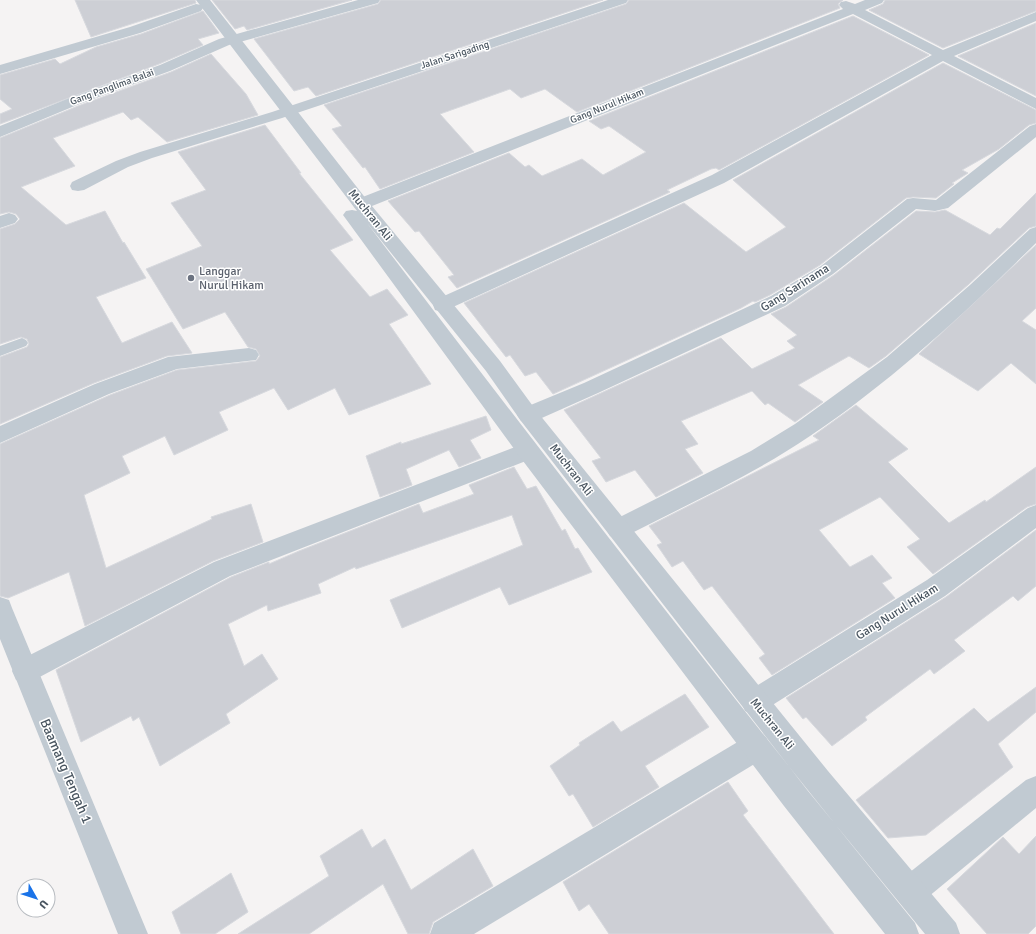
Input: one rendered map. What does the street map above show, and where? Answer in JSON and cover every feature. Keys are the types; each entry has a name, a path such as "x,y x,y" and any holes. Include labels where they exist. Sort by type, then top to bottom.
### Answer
{"street":[{"name":"Gang Panglima Balai","path":"0,132 72,102 165,68 229,41 373,0"},
{"name":"Jalan Sarigading","path":"78,186 122,164 283,113 620,0"},
{"path":"838,0 942,56 1036,104"},
{"name":"Gang Nurul Hikam","path":"361,204 877,0"},
{"name":"Muchran Ali","path":"197,3 229,41 283,113 528,451 794,796 904,934"},
{"path":"0,70 135,30 197,3"},
{"path":"442,305 718,179 942,56 1036,16"},
{"name":"Muchran Ali","path":"283,113 361,204 493,366 528,415 754,702 945,934"},
{"name":"Gang Sarinama","path":"528,415 598,385 778,301 827,270 913,203 935,206 942,204 1036,129"},
{"path":"618,529 759,456 803,430 894,362 976,290 1036,232"},
{"path":"0,435 102,389 175,362 249,355"},
{"path":"25,671 222,569 528,451"},
{"path":"554,484 575,475"},
{"name":"Gang Nurul Hikam","path":"754,702 936,588 1036,515"},
{"name":"Baamang Tengah 1","path":"0,608 133,934"},
{"path":"445,934 756,747"},
{"path":"794,796 818,781"},
{"path":"911,891 1036,790"}],"lane":[{"path":"0,351 22,343"}],"building":[{"path":"75,0 195,0 196,3 91,37"},
{"path":"212,0 352,0 247,30 244,26 235,29"},
{"path":"381,0 603,0 316,96 308,87 294,91 254,39 378,4"},
{"path":"629,0 843,0 838,4 840,8 577,112 545,89 521,98 510,89 440,114 474,152 380,189 365,167 363,168 332,129 342,126 324,105 626,4"},
{"path":"885,0 1036,0 1036,11 943,48 869,10 883,4"},
{"path":"203,11 219,33 198,39 203,45 159,64 0,124 0,114 12,109 0,99 0,75 55,59 60,64 96,47 141,34"},
{"path":"853,16 929,55 719,170 716,168 711,169 667,190 670,192 457,288 448,277 454,275 419,231 415,232 388,201 509,153 525,167 529,165 542,176 582,159 603,175 646,152 609,126 601,129 589,121"},
{"path":"1036,23 1036,96 958,56"},
{"path":"211,54 246,94 258,115 167,142 138,117 131,120 123,112 53,138 75,166 21,187 66,225 105,211 123,243 124,242 146,278 96,297 122,343 172,322 192,353 167,356 94,383 0,424 0,357 27,347 29,344 27,339 21,337 0,344 0,229 15,224 20,219 16,214 9,212 0,214 0,138 78,106 171,72"},
{"path":"943,63 1036,110 1036,123 1029,125 999,149 962,170 968,173 952,183 954,184 936,198 906,198 820,265 770,295 755,302 753,301 741,308 553,394 536,372 525,376 510,355 506,357 464,303 684,203 746,252 786,227 733,180"},
{"path":"265,125 301,173 299,173 353,240 330,250 370,297 387,289 408,315 389,324 431,384 349,415 335,388 288,410 274,388 219,412 228,430 174,455 165,436 122,456 130,473 84,495 106,568 212,519 211,517 251,504 263,542 213,561 85,626 69,572 8,598 0,596 0,444 110,395 177,370 256,361 260,356 256,349 248,347 225,312 183,329 146,269 202,246 171,203 206,190 178,152"},
{"path":"1036,193 1036,226 1029,228 969,284 886,356 869,368 849,356 798,385 823,402 795,422 768,403 765,405 752,391 681,421 698,444 685,449 703,473 656,497 635,470 606,482 592,461 601,458 564,410 721,338 752,369 795,348 787,341 797,335 771,314 786,307 834,275 916,211 935,212 945,210 990,235 997,228 1000,229"},
{"path":"1036,245 1036,308 1022,321 1036,330 1036,384 1011,363 978,391 919,354"},
{"path":"856,405 908,449 888,462 949,523 985,500 986,502 1036,467 1036,504 1027,507 933,574 907,547 920,539 880,497 819,530 850,567 872,555 892,578 882,583 895,598 772,675 759,658 765,654 712,586 704,590 683,561 672,567 657,545 662,543 649,526 819,440 813,436"},
{"path":"486,416 491,430 470,440 481,458 459,467 449,450 406,469 412,485 380,497 366,456 401,442 401,444"},
{"path":"514,467 527,489 536,486 562,531 565,529 575,549 578,548 592,572 509,605 500,587 402,628 390,600 523,545 512,515 356,569 355,567 318,584 321,593 268,611 267,605 228,624 244,666 262,654 278,679 226,714 230,723 160,766 139,717 133,721 131,716 81,742 56,670 231,577 269,562 269,564 419,504 423,513 474,494 469,485"},
{"path":"1036,530 1036,586 1018,601 1013,596 954,640 965,651 934,674 930,669 865,717 867,720 832,746 806,717 803,719 786,698 946,597"},
{"path":"1036,687 1036,712 998,744 1013,767 926,835 888,838 856,800 974,708 988,722"},
{"path":"685,694 709,727 645,766 659,787 593,827 573,794 569,796 550,766 580,745 579,743 613,721 621,732"},
{"path":"728,782 748,811 743,815 834,934 609,934 589,904 579,911 563,882"},
{"path":"362,829 372,848 385,839 411,890 473,849 493,886 433,922 429,934 408,934 383,884 309,934 238,934 329,876 320,856"},
{"path":"1036,836 1036,926 1028,934 987,934 947,889 1003,837 1019,854"},
{"path":"231,873 248,912 215,934 181,934 172,912"}],"place":[{"name":"Langgar Nurul Hikam","path":"191,278"}]}
